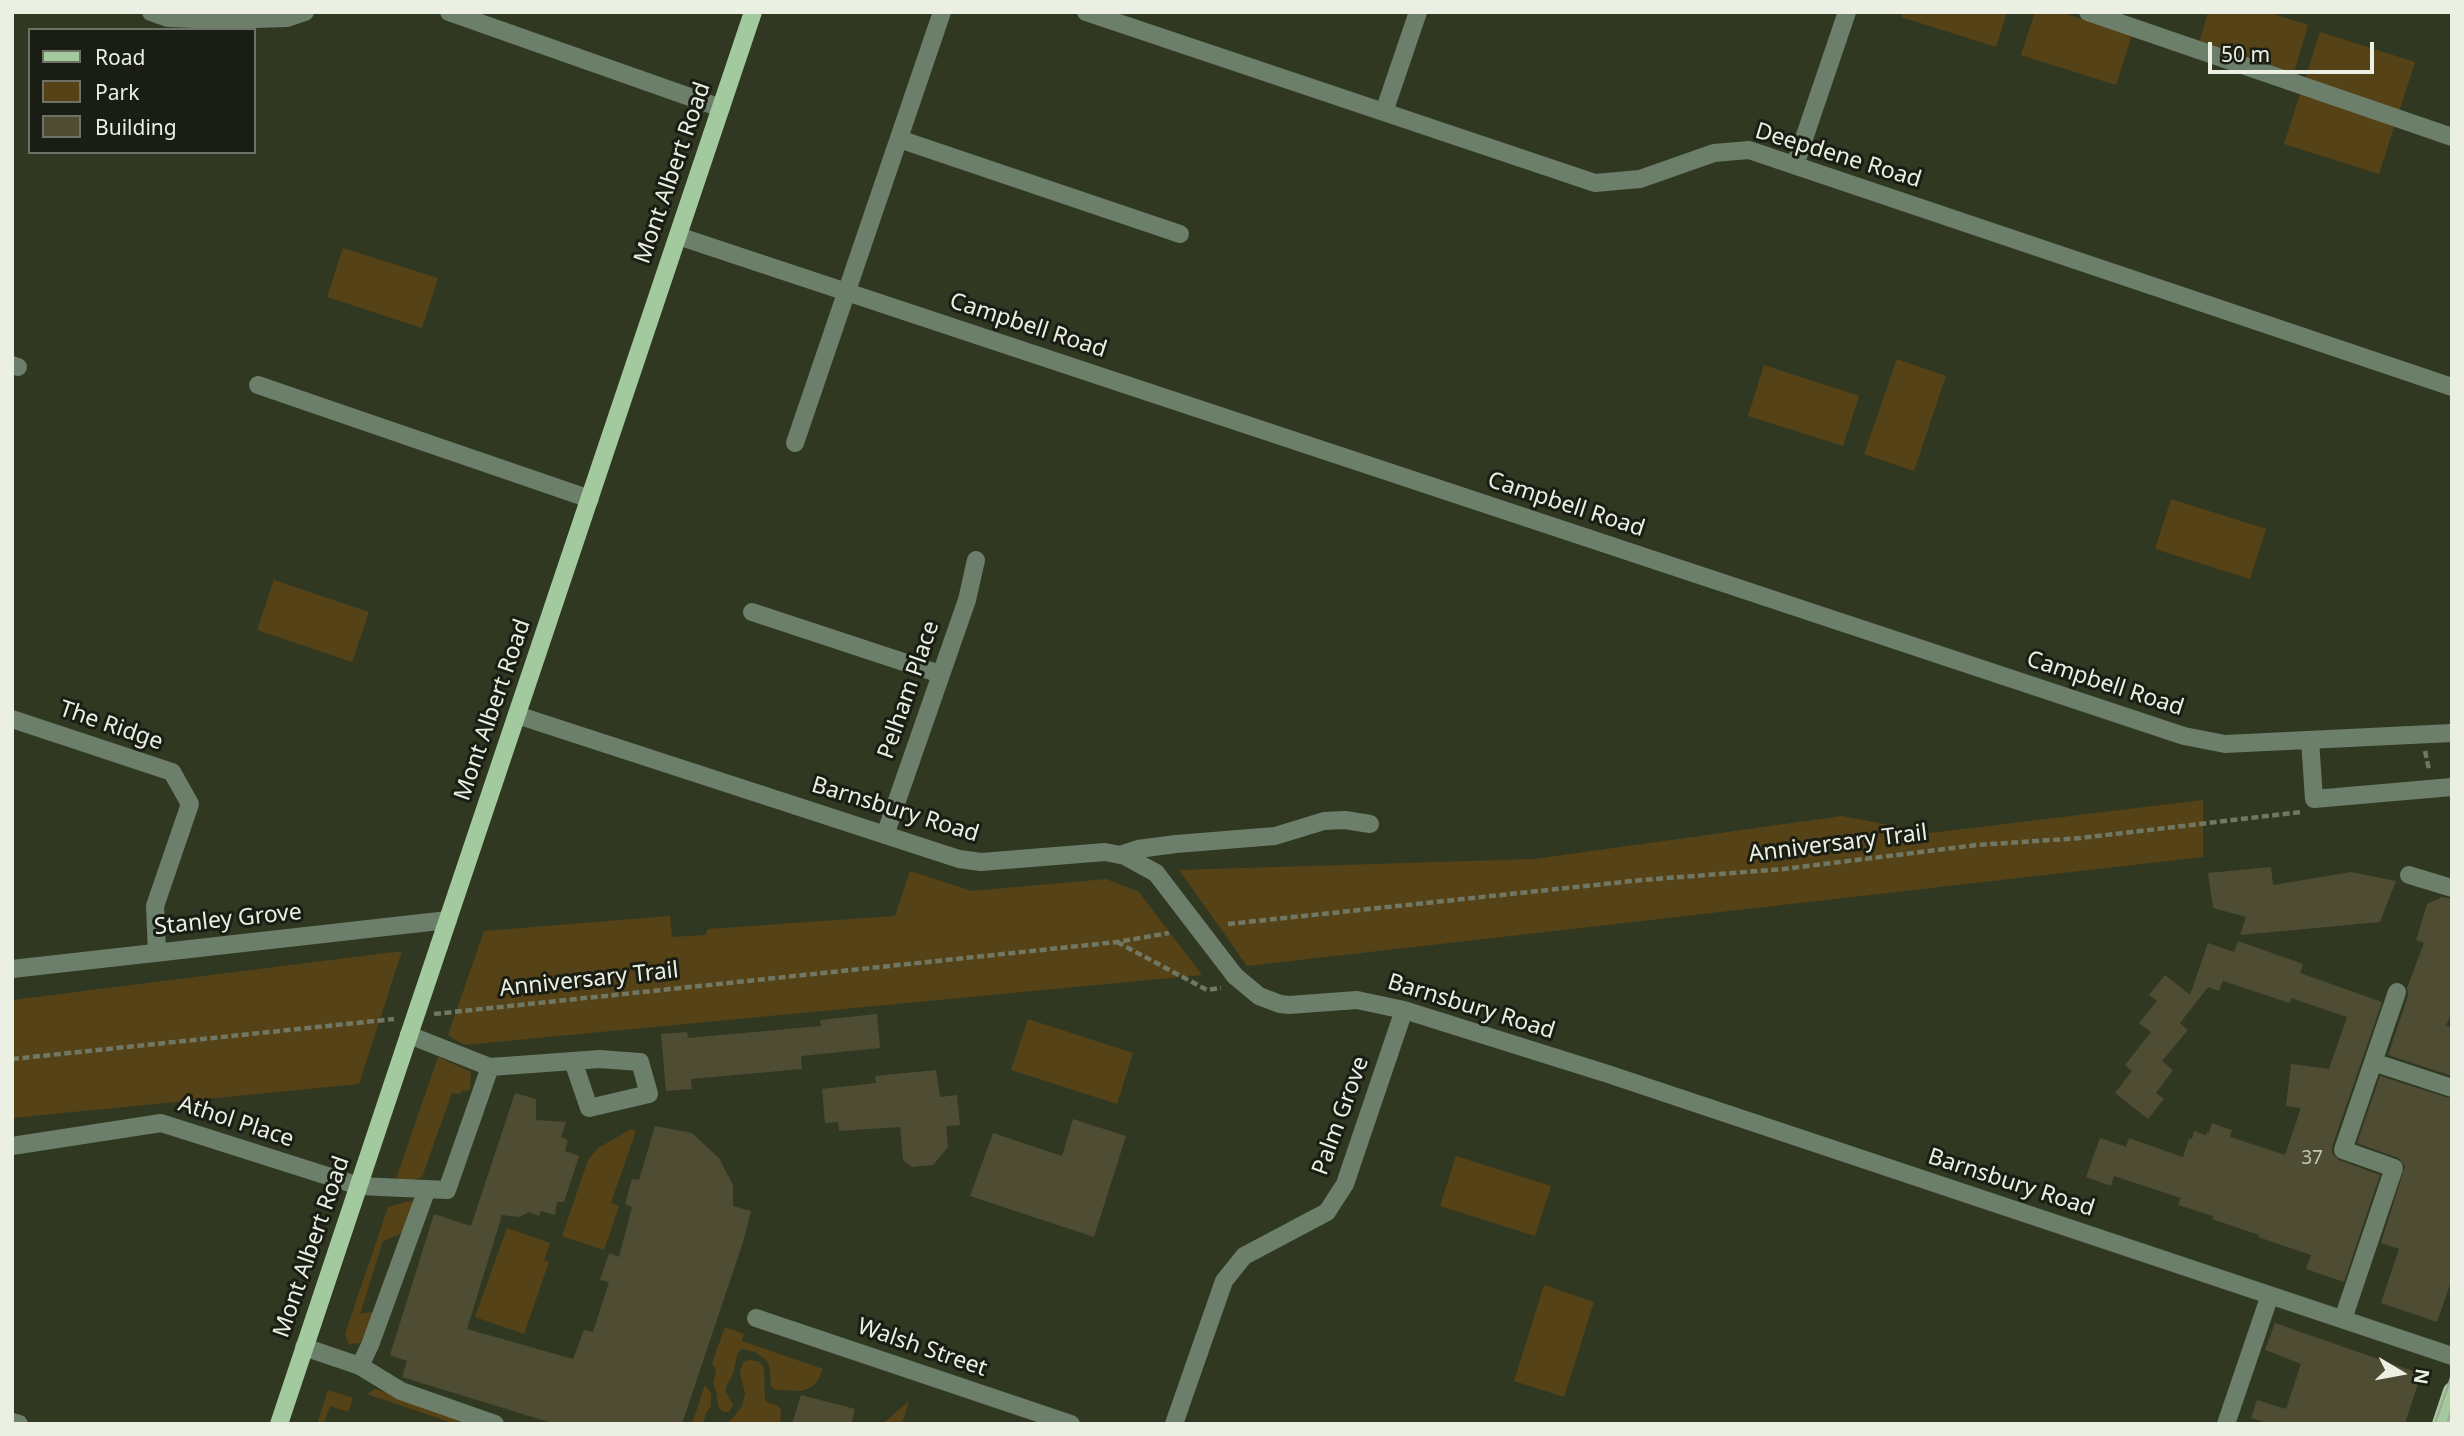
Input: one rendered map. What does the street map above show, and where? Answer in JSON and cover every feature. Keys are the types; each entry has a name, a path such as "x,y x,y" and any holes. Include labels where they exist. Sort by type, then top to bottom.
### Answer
{"main road":[{"name":"Mont Albert Road","path":"279,1424 753,12"},
{"path":"2441,1424 2452,1391"}],"street":[{"path":"151,12 168,18 224,20 288,18 305,12"},
{"path":"449,12 721,108"},
{"path":"795,443 942,12"},
{"path":"1384,112 1418,12"},
{"path":"1795,164 1847,12"},
{"path":"2088,12 2452,137"},
{"name":"Deepdene Road","path":"1096,14 1595,183 1640,179 1714,153 1749,150 2450,381"},
{"path":"899,139 1180,234"},
{"name":"Campbell Road","path":"678,236 2184,736 2225,744 2452,733"},
{"path":"258,385 590,499"},
{"name":"Pelham Place","path":"885,835 967,600 976,560"},
{"path":"752,612 940,674"},
{"name":"Barnsbury Road","path":"517,715 958,859 981,862 1101,852 1119,855 1156,873 1235,976 1259,996 1280,1004 1356,1000 1404,1010 1608,1074 2452,1356"},
{"name":"The Ridge","path":"12,719 172,772 190,804 155,906 157,953"},
{"path":"2310,740 2314,799 2452,787"},
{"path":"1119,855 1139,849 1176,844 1275,836 1335,820 1370,824"},
{"path":"2409,875 2452,888"},
{"name":"Stanley Grove","path":"12,969 448,920"},
{"path":"2343,1319 2394,1168 2343,1150 2397,992"},
{"name":"Palm Grove","path":"1174,1424 1224,1281 1244,1256 1327,1212 1345,1184 1404,1010"},
{"path":"409,1035 490,1067 576,1061"},
{"path":"2373,1062 2452,1088"},
{"path":"360,1366 427,1189 447,1190 490,1067"},
{"name":"Athol Place","path":"12,1146 161,1124 359,1186 427,1189"},
{"path":"2227,1424 2270,1295"},
{"name":"Walsh Street","path":"756,1318 1071,1424"},
{"path":"304,1347 360,1366 401,1391 495,1424"},
{"path":"12,1422 19,1424"}],"path":[{"path":"2423,735 2432,789"},
{"name":"Anniversary Trail","path":"1228,924 1642,880 1784,869 1977,845 2081,838 2306,811"},
{"name":"Anniversary Trail","path":"426,1015 1116,942 1169,933"},
{"path":"1116,942 1206,990"},
{"path":"12,1059 399,1018"}],"green space":[{"path":"1902,12 2007,12 1996,47 1901,17"},
{"path":"2035,12 2060,12 2132,35 2116,85 2021,55"},
{"path":"2208,12 2267,12 2308,25 2293,76 2198,46"},
{"path":"2320,32 2415,62 2399,112 2304,82"},
{"path":"2300,94 2395,124 2379,174 2284,144"},
{"path":"343,248 438,278 422,328 327,297"},
{"path":"1897,359 1946,376 1914,471 1864,454"},
{"path":"1764,365 1859,396 1843,446 1748,416"},
{"path":"2171,499 2266,529 2250,579 2155,549"},
{"path":"274,580 369,612 352,662 257,630"},
{"path":"2203,800 2203,857 1247,966 1179,870 1535,859 1842,816 1930,833"},
{"path":"910,871 972,891 1106,879 1139,892 1202,975 464,1045 448,1035 484,931 670,916 672,937 705,935 708,929 895,916"},
{"path":"402,951 359,1084 12,1118 12,1000"},
{"path":"1028,1019 1133,1053 1117,1104 1011,1070"},
{"path":"438,1057 471,1072 470,1090 459,1094 452,1093 422,1177 414,1180 396,1179"},
{"path":"631,1129 636,1131 611,1203 619,1206 604,1250 562,1236 588,1160 598,1148"},
{"path":"1456,1156 1551,1186 1535,1236 1440,1206"},
{"path":"414,1202 405,1232 383,1241 360,1314 377,1311 360,1343 349,1344 345,1334 388,1207"},
{"path":"507,1228 550,1243 544,1260 549,1262 524,1334 475,1317"},
{"path":"1544,1285 1594,1302 1564,1397 1514,1381"},
{"path":"725,1327 744,1334 742,1341 823,1369 818,1380 813,1386 802,1391 776,1390 771,1387 770,1367 766,1360 755,1352 742,1349 737,1354 734,1371 725,1390 733,1405 729,1412 722,1411 718,1406 713,1384 716,1370 712,1363"},
{"path":"743,1362 760,1362 764,1369 765,1401 781,1409 780,1424 724,1424 733,1418 742,1406 745,1393 740,1373"},
{"path":"705,1385 711,1393 711,1406 703,1424 692,1424"},
{"path":"375,1389 473,1424 455,1424 367,1394"},
{"path":"328,1390 353,1398 348,1412 330,1406 324,1424 317,1424"},
{"path":"909,1401 902,1424 883,1424 887,1420"}],"building":[{"path":"2271,867 2273,885 2351,872 2396,881 2380,922 2240,935 2246,917 2213,908 2208,873"},
{"path":"2442,897 2452,899 2452,1011 2446,1026 2452,1028 2452,1076 2388,1055 2408,996 2407,988 2424,943 2416,940 2427,904"},
{"path":"2238,941 2303,964 2300,973 2382,1002 2332,1147 2332,1153 2339,1160 2380,1175 2344,1282 2306,1269 2311,1255 2178,1205 2181,1198 2114,1176 2111,1186 2086,1177 2100,1138 2126,1147 2129,1138 2183,1157 2194,1131 2206,1135 2212,1123 2232,1130 2230,1137 2285,1155 2301,1108 2286,1106 2291,1064 2329,1069 2347,1017 2291,998 2290,1003 2223,981 2219,991 2208,987 2180,1023 2188,1030 2162,1061 2173,1070 2156,1093 2164,1099 2148,1119 2115,1093 2132,1071 2125,1065 2151,1032 2139,1023 2157,1001 2149,995 2165,975 2190,995 2208,943 2234,952"},
{"path":"877,1014 880,1048 801,1056 802,1069 691,1079 692,1089 666,1091 661,1034 687,1032 688,1038 821,1026 820,1020"},
{"path":"936,1070 940,1097 957,1095 960,1125 946,1126 948,1147 933,1165 912,1167 903,1160 900,1127 839,1131 838,1122 825,1123 822,1089 876,1083 875,1076"},
{"path":"2380,1076 2452,1099 2452,1279 2437,1322 2381,1303 2399,1249 2381,1243 2405,1166 2398,1158 2357,1143"},
{"path":"515,1093 536,1099 536,1120 566,1122 561,1137 568,1140 565,1151 579,1156 564,1202 557,1202 555,1215 541,1211 539,1216 529,1212 519,1217 502,1215 467,1329 573,1359 584,1330 593,1332 609,1282 600,1280 609,1253 619,1257 632,1207 625,1204 632,1179 639,1180 655,1126 692,1133 719,1158 733,1185 733,1206 751,1211 682,1424 555,1424 402,1377 407,1361 390,1355 434,1214 471,1226"},
{"path":"1073,1119 1126,1136 1094,1237 970,1196 993,1133 1062,1156"},
{"path":"2275,1323 2421,1374 2405,1424 2270,1424 2251,1418 2257,1400 2286,1409 2301,1364 2265,1350"},
{"path":"801,1395 855,1409 851,1424 792,1424"}],"tram line":[{"path":"2435,1424 2452,1374"},
{"path":"2447,1424 2452,1408"}]}
